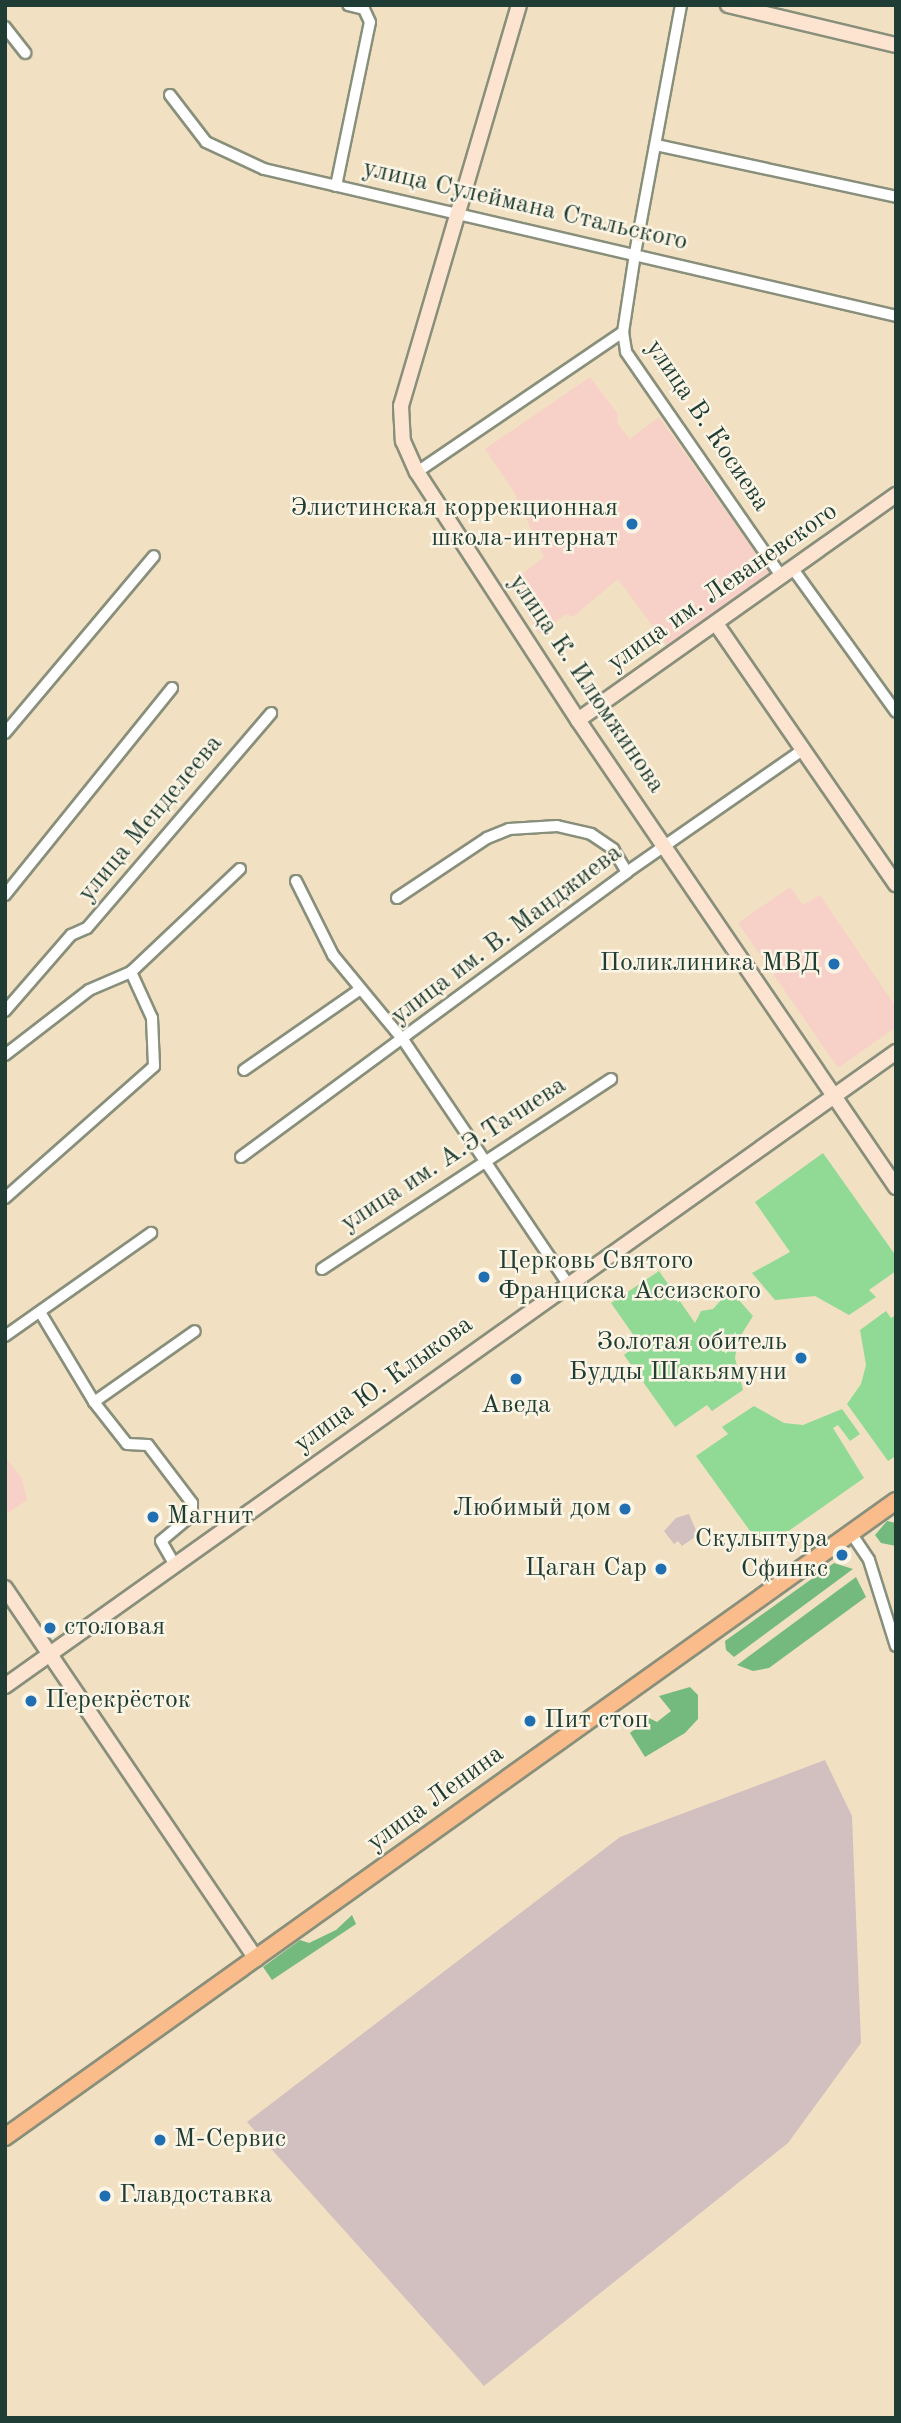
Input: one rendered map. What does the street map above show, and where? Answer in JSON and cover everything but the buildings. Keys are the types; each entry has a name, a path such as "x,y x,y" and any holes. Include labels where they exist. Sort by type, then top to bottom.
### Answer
{"main road":[{"name":"улица Ленина","path":"5,2137 896,1501"}],"street":[{"path":"336,186 370,22 363,9 348,5"},
{"name":"улица К. Илюмжинова","path":"520,5 401,406 403,441 417,472 578,720 667,846 896,1187"},
{"name":"улица В. Косиева","path":"681,5 622,332 626,352 788,573 896,712"},
{"path":"727,5 896,45"},
{"path":"5,27 25,53"},
{"name":"улица Сулеймана Стальского","path":"170,96 206,142 264,169 896,316"},
{"path":"656,145 896,197"},
{"name":"улица В. Косиева","path":"417,472 622,332"},
{"name":"улица им. Леваневского","path":"578,720 717,625 896,495"},
{"path":"5,733 155,556"},
{"path":"717,625 801,751 896,884"},
{"path":"5,895 172,688"},
{"name":"улица Менделеева","path":"5,1011 71,935 88,928 271,713"},
{"name":"улица им. В. Манджиева","path":"241,1157 404,1041 627,873 801,751"},
{"path":"397,898 487,838 509,828 557,826 591,834 613,849 627,873"},
{"path":"5,1055 89,990 131,972 240,869"},
{"path":"296,881 333,955 404,1041 568,1284"},
{"path":"5,1198 154,1066 152,1018 131,972"},
{"path":"244,1070 359,989"},
{"name":"улица Ю. Клыкова","path":"5,1686 896,1052"},
{"name":"улица им. А.Э.Тачиева","path":"322,1269 482,1160 611,1079"},
{"path":"5,1336 151,1233"},
{"path":"40,1311 94,1402 127,1444 148,1445 192,1503 192,1515 161,1541 175,1565"},
{"path":"94,1402 195,1331"},
{"path":"851,1533 869,1560 896,1646"},
{"path":"5,1588 256,1959"}],"shaded area":[{"name":"Элистинская коррекционная школа-интернат","path":"590,377 618,414 617,423 630,439 659,417 769,572 667,646 618,579 573,617 566,614 539,634 510,583 544,557 514,492 485,449"},
{"path":"790,887 803,905 820,895 896,1007 896,1027 838,1068 738,923"},
{"path":"5,1456 22,1479 27,1500 5,1515"},
{"path":"689,1514 698,1535 682,1546 678,1541 674,1544 664,1531 676,1518"},
{"path":"825,1760 852,1816 861,2043 788,2143 484,2386 247,2122 620,1837"}],"green space":[{"path":"823,1153 896,1256 896,1271 869,1290 876,1297 849,1315 815,1296 775,1300 752,1273 790,1252 755,1202"},
{"path":"659,1271 695,1323 701,1311 713,1309 730,1290 753,1316 738,1340 735,1358 743,1390 712,1411 707,1405 675,1427 624,1355 639,1343 611,1303"},
{"path":"886,1311 891,1318 896,1315 896,1456 888,1461 847,1404 861,1384 866,1365 860,1330"},
{"path":"754,1406 784,1423 803,1425 842,1409 860,1434 850,1441 838,1425 833,1428 864,1478 763,1549 696,1456 728,1434 722,1427"},
{"path":"887,1521 896,1523 896,1546 881,1543 875,1535"},
{"path":"834,1563 853,1569 734,1657 726,1650 725,1641"},
{"path":"856,1577 866,1597 769,1668 753,1671 737,1665"},
{"path":"690,1687 698,1695 698,1719 685,1733 645,1757 630,1733 649,1718 657,1722 671,1711 659,1696"},
{"path":"352,1915 356,1924 272,1980 263,1967 300,1940 309,1943 336,1930"}],"place":[{"name":"Элистинская коррекционная школа-интернат","path":"632,524"},
{"name":"Поликлиника МВД","path":"834,964"},
{"name":"Церковь Святого Франциска Ассизского","path":"484,1277"},
{"name":"Золотая обитель Будды Шакьямуни","path":"801,1358"},
{"name":"Аведа","path":"516,1379"},
{"name":"Любимый дом","path":"625,1509"},
{"name":"Магнит","path":"153,1517"},
{"name":"Скульптура Сфинкс","path":"842,1555"},
{"name":"Цаган Сар","path":"661,1569"},
{"name":"столовая","path":"50,1628"},
{"name":"Перекрёсток","path":"31,1701"},
{"name":"Пит стоп","path":"530,1721"},
{"name":"М-Сервис","path":"160,2140"},
{"name":"Главдоставка","path":"105,2196"}]}
